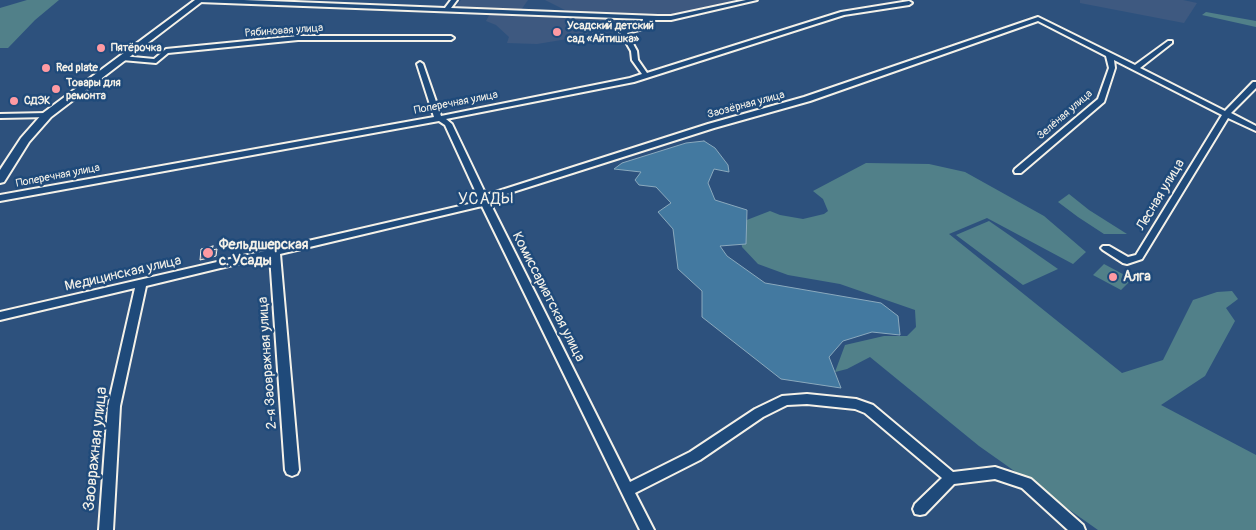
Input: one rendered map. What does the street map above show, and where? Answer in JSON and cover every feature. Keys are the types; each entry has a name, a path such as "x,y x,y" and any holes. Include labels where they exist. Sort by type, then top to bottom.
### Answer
{"street":[{"path":"0,179 25,140 47,115 199,0 671,18 754,0"},
{"path":"446,10 454,0"},
{"name":"Поперечная улица","path":"0,198 441,118 631,80 645,74 843,13 909,3"},
{"path":"645,74 635,60 634,51 623,32 645,27 646,18"},
{"name":"Заозёрная улица","path":"485,200 491,196 595,161 807,100 1038,19 1109,55"},
{"name":"Рябиновая улица","path":"122,58 156,60 166,51 298,38 451,38"},
{"path":"1135,68 1170,42"},
{"path":"1109,55 1256,130"},
{"name":"Зелёная улица","path":"1018,171 1101,100 1112,68 1109,55"},
{"name":"Комиссариатская улица","path":"420,64 437,116 448,124 498,231 647,530"},
{"path":"1226,114 1256,84"},
{"name":"Лесная улица","path":"1106,248 1127,261 1139,257 1226,114"},
{"path":"0,116 47,115"},
{"name":"Медицинская улица","path":"0,316 476,205 485,200"},
{"name":"2-я Заовражная улица","path":"275,252 292,470"},
{"name":"Заовражная улица","path":"106,530 114,406 141,284"},
{"path":"627,490 695,456 760,413 786,400 793,399 856,404 870,409 951,478"},
{"path":"920,508 951,478 995,473 1026,483 1078,530"}],"shaded area":[{"path":"461,0 528,0 521,10 455,8"},
{"path":"545,0 732,0 740,2 663,17 571,13"},
{"path":"1080,0 1183,0 1197,3 1184,23 1080,3"},
{"name":"Усадский детский сад «Айтишка»","path":"491,12 643,19 640,27 537,44 507,43 509,37 496,25 486,21"},
{"path":"704,141 715,148 728,165 729,172 714,169 708,183 715,200 747,210 746,244 720,246 727,256 765,283 881,303 898,316 900,335 872,332 843,341 829,357 841,388 781,379 702,317 702,291 678,269 673,229 658,212 671,203 656,187 639,185 635,180 641,172 614,169 622,163 686,143"}],"green space":[{"path":"27,0 59,0 35,20 8,48 0,48 0,8"},
{"path":"1206,12 1256,21 1256,27 1202,15"},
{"path":"866,163 929,164 965,172 1044,216 1086,252 1073,264 987,218 949,234 1122,373 1163,360 1193,300 1217,292 1232,291 1238,299 1226,308 1235,321 1205,376 1161,405 1256,455 1256,530 1098,530 979,446 870,357 847,369 835,372 845,345 884,336 907,336 916,327 915,310 840,284 788,275 758,264 742,247 739,223 770,211 780,215 803,219 824,214 828,211 823,199 813,191"},
{"path":"1069,194 1089,210 1127,234 1104,234 1078,217 1058,202"},
{"path":"989,221 1058,269 1023,285 956,235"},
{"name":"Алга","path":"1104,264 1132,279 1121,290 1093,275"}],"building":[{"name":"Фельдшерская с. Усады","path":"213,246 212,250 217,249 216,256 200,260 201,249"}],"place":[{"name":"Усадский детский сад «Айтишка»","path":"557,32"},
{"name":"Пятёрочка","path":"101,48"},
{"name":"Red plate","path":"46,68"},
{"name":"Товары для ремонта","path":"56,89"},
{"name":"СДЭК","path":"14,101"},
{"name":"Фельдшерская с. Усады","path":"208,253"},
{"name":"Алга","path":"1113,277"}],"district":[{"name":"УСАДЫ","path":"486,200"}]}
